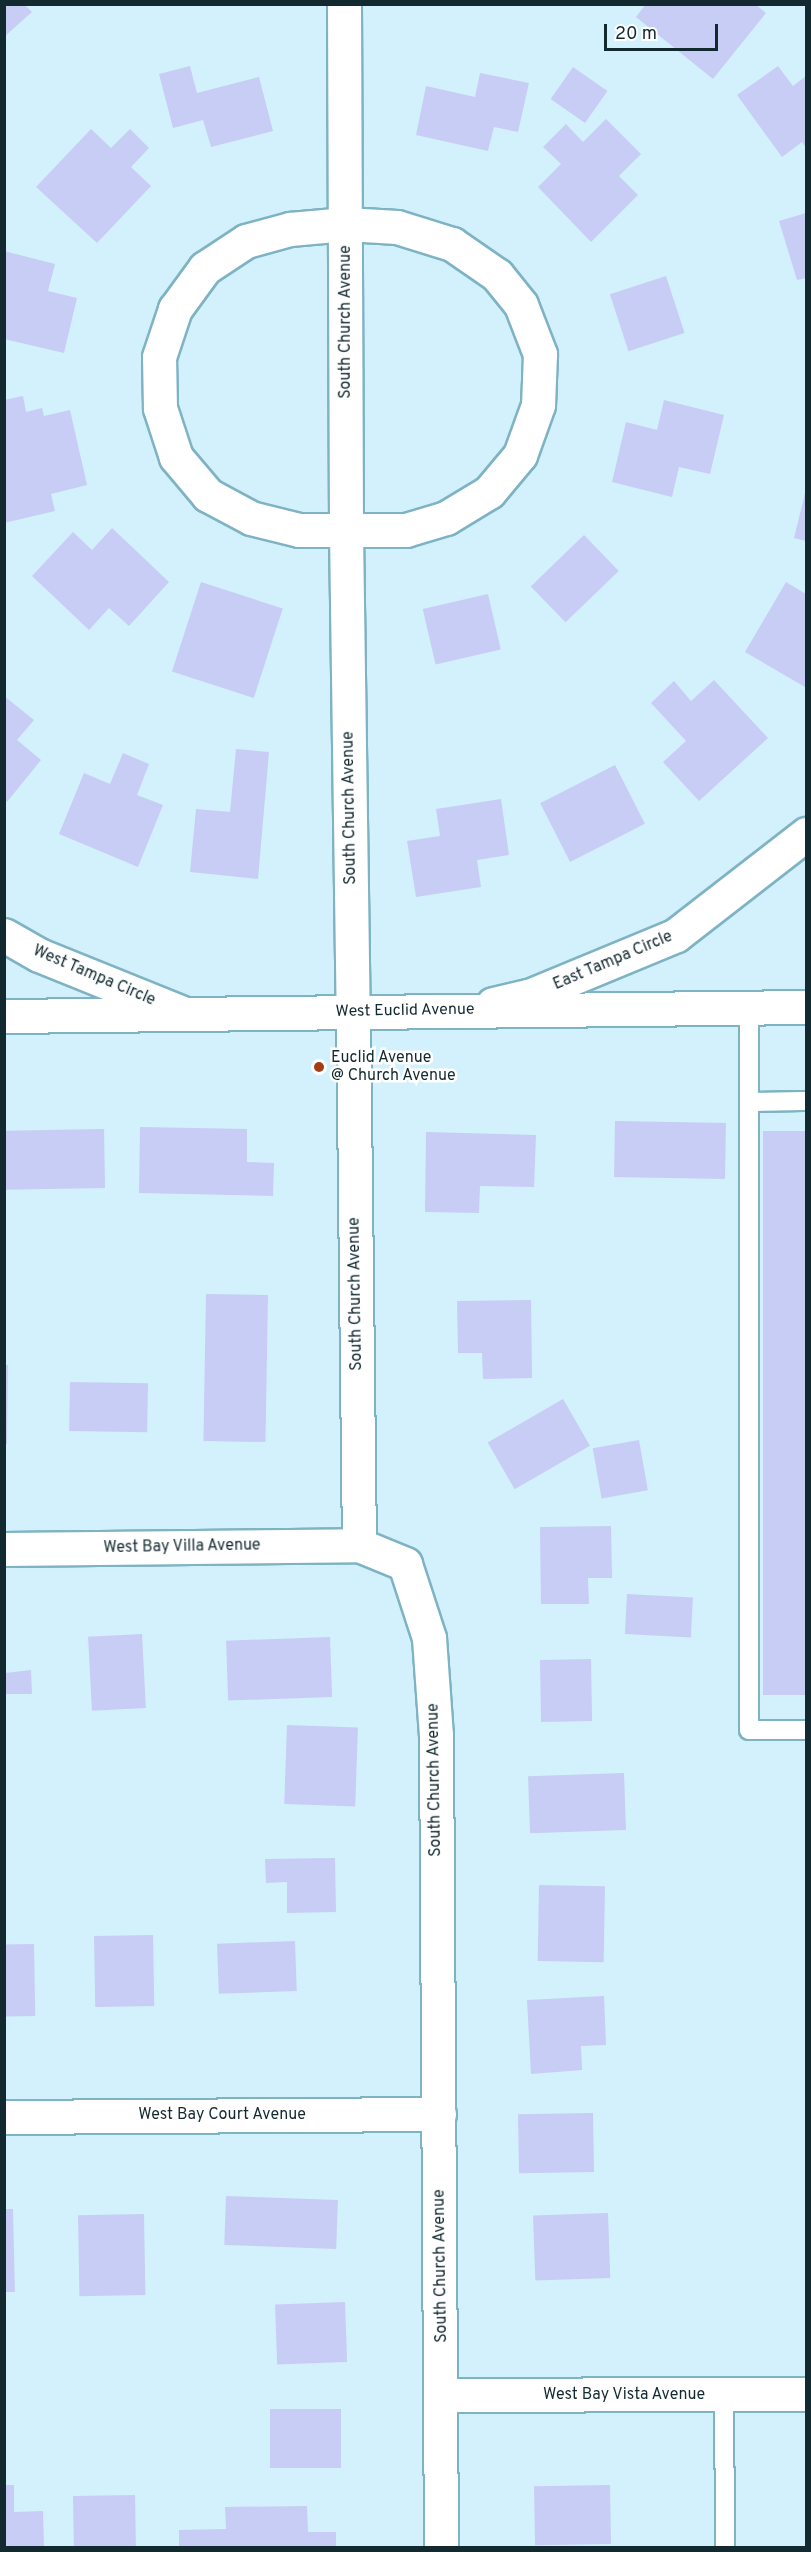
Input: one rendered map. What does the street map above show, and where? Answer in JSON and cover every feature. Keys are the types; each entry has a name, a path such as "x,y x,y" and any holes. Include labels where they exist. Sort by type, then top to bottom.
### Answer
{"street":[{"name":"South Church Avenue","path":"344,4 346,531 359,1545 405,1564 429,1638 436,1735 442,2396 441,2547"},
{"path":"346,224 397,227 452,244 497,275 521,305 540,354 538,405 520,455 489,492 446,518 406,530 298,530 251,518 208,495 176,457 160,408 159,357 175,309 205,268 246,242 290,229 346,224"},
{"name":"East Tampa Circle","path":"461,1010 529,996 676,934 807,834"},
{"name":"West Tampa Circle","path":"4,935 39,955 185,1014"},
{"name":"West Euclid Avenue","path":"4,1016 807,1007"},
{"name":"West Bay Villa Avenue","path":"4,1549 359,1545"},
{"name":"West Bay Court Avenue","path":"4,2117 439,2114"},
{"name":"West Bay Vista Avenue","path":"442,2396 807,2394"}],"lane":[{"path":"749,1008 749,1731 807,1730"},
{"path":"750,1102 807,1101"},
{"path":"724,2394 725,2547"}],"building":[{"path":"4,4 24,4 32,12 4,37"},
{"path":"646,4 755,4 766,13 713,79 636,17"},
{"path":"190,66 197,93 259,77 273,131 211,147 203,120 173,128 159,74"},
{"path":"778,66 793,86 806,76 806,148 802,142 782,157 737,95"},
{"path":"573,67 607,91 585,123 551,99"},
{"path":"480,73 529,83 518,132 494,127 488,151 416,135 426,86 475,97"},
{"path":"606,119 641,154 619,176 638,195 591,242 538,187 561,164 543,147 566,124 583,142"},
{"path":"91,129 111,148 130,129 149,148 131,167 151,186 97,243 36,187"},
{"path":"806,213 806,278 797,280 779,221"},
{"path":"4,251 55,264 48,291 77,298 64,353 4,339"},
{"path":"666,276 685,333 628,351 610,294"},
{"path":"23,396 26,412 42,408 44,416 70,410 87,485 51,494 55,511 4,523 4,400"},
{"path":"664,400 724,415 710,474 679,467 672,497 612,482 626,422 657,430"},
{"path":"806,489 806,541 794,538"},
{"path":"112,528 169,582 129,626 109,608 89,630 32,576 73,532 92,550"},
{"path":"584,535 619,571 566,622 531,586"},
{"path":"201,582 283,609 254,698 172,671"},
{"path":"786,582 806,594 805,687 745,652"},
{"path":"488,594 501,650 436,665 423,609"},
{"path":"714,680 768,738 699,801 663,762 686,741 651,703 674,681 691,701"},
{"path":"4,696 34,720 17,740 41,760 7,802 4,799"},
{"path":"236,749 269,752 258,879 190,872 196,809 230,812"},
{"path":"123,753 149,764 137,795 163,805 138,867 59,834 84,773 110,784"},
{"path":"615,765 645,824 570,862 540,803"},
{"path":"501,799 509,855 477,860 481,887 416,897 407,841 440,836 436,809"},
{"path":"615,1121 726,1123 725,1179 614,1177"},
{"path":"140,1127 247,1129 247,1162 274,1163 273,1196 139,1193"},
{"path":"104,1129 105,1188 5,1190 4,1131"},
{"path":"763,1131 806,1131 806,1695 763,1695"},
{"path":"426,1132 536,1135 534,1187 480,1186 479,1213 425,1212"},
{"path":"206,1294 268,1295 265,1442 203,1441"},
{"path":"531,1300 532,1378 483,1379 482,1353 458,1353 457,1301"},
{"path":"4,1365 8,1365 7,1444 4,1444"},
{"path":"70,1382 148,1383 147,1432 69,1431"},
{"path":"563,1399 590,1446 515,1489 488,1442"},
{"path":"639,1440 648,1490 602,1498 593,1448"},
{"path":"611,1526 612,1578 588,1578 589,1604 541,1604 540,1527"},
{"path":"627,1594 693,1597 691,1637 625,1634"},
{"path":"142,1634 146,1708 92,1711 88,1637"},
{"path":"330,1637 332,1697 228,1701 226,1641"},
{"path":"591,1659 592,1721 541,1722 540,1660"},
{"path":"31,1670 32,1694 5,1694 5,1673"},
{"path":"287,1725 358,1727 355,1806 284,1804"},
{"path":"624,1773 626,1830 530,1833 528,1776"},
{"path":"335,1858 336,1912 287,1913 287,1882 266,1883 265,1859"},
{"path":"539,1885 605,1886 604,1962 538,1961"},
{"path":"153,1935 154,2006 95,2007 94,1936"},
{"path":"295,1941 297,1991 219,1994 217,1944"},
{"path":"34,1944 35,2016 5,2017 4,1945"},
{"path":"604,1996 606,2045 581,2046 582,2070 531,2074 527,2000"},
{"path":"593,2113 594,2172 519,2173 518,2114"},
{"path":"226,2196 338,2200 336,2249 224,2245"},
{"path":"5,2209 13,2209 15,2292 5,2292"},
{"path":"608,2213 610,2278 535,2281 533,2216"},
{"path":"144,2214 145,2295 79,2296 78,2215"},
{"path":"345,2302 347,2362 277,2364 275,2304"},
{"path":"270,2409 341,2409 341,2468 270,2468"},
{"path":"4,2485 14,2485 14,2512 43,2511 44,2548 4,2548"},
{"path":"610,2485 611,2544 535,2545 534,2486"},
{"path":"135,2495 136,2548 74,2548 73,2496"},
{"path":"307,2506 308,2532 336,2532 336,2548 179,2548 179,2530 226,2529 225,2507"}],"place":[{"name":"Euclid Avenue @ Church Avenue","path":"319,1067"}]}
